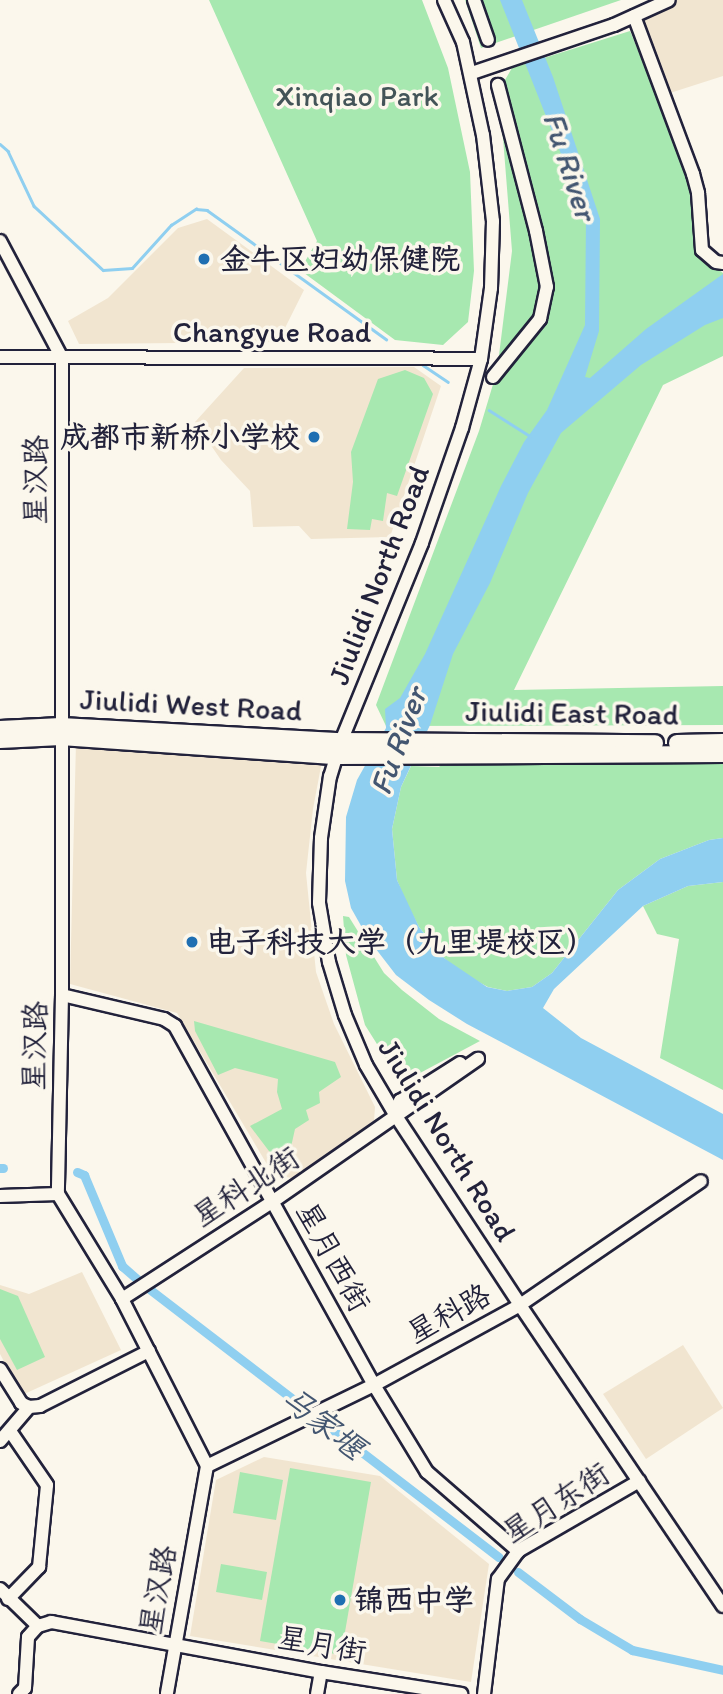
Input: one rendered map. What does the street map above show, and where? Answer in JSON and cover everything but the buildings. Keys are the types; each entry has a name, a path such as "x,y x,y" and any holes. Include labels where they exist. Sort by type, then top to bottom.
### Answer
{"main road":[{"name":"Jiulidi West Road","path":"0,729 339,748 379,740"},
{"path":"0,740 61,732"},
{"name":"Jiulidi East Road","path":"379,740 723,742"},
{"path":"339,748 371,756 723,754"}],"street":[{"name":"Jiulidi North Road","path":"444,0 463,43 472,73 483,135 493,221 491,288 481,359 462,428 422,543 339,748 321,838 318,903 329,962 345,1015 366,1065 396,1116 520,1305 723,1606"},
{"path":"474,0 488,40"},
{"path":"472,73 553,47 669,0"},
{"path":"634,16 693,174 698,193 702,250 716,262 723,263"},
{"path":"493,377 540,319 547,287 536,231 498,85"},
{"path":"0,240 62,358"},
{"name":"Changyue Road","path":"0,357 481,359"},
{"name":"星汉路","path":"58,1194 62,995 62,358"},
{"name":"星月西街","path":"62,995 164,1019 175,1026 374,1385 427,1472 518,1551"},
{"name":"星科北街","path":"122,1299 272,1202 457,1074 478,1059 458,1063 400,1101 396,1116"},
{"name":"星科路","path":"207,1466 374,1385 520,1305 701,1181"},
{"path":"0,1196 58,1194 122,1299 207,1466"},
{"path":"0,1370 21,1403 29,1407 40,1406 149,1351"},
{"path":"0,1441 29,1407"},
{"path":"10,1431 47,1485 38,1567 4,1594 38,1626 28,1637 25,1688 19,1694"},
{"name":"星汉路","path":"167,1694 207,1466"},
{"name":"星月东街","path":"484,1694 498,1579 518,1551 639,1480"},
{"name":"星月街","path":"38,1626 51,1622 321,1672 461,1694"},
{"path":"317,1694 321,1672"}],"shaded area":[{"path":"676,0 723,0 723,76 670,93 643,25 645,20"},
{"name":"金牛区妇幼保健院","path":"207,219 304,290 278,342 79,344 68,321 108,298 178,228"},
{"name":"成都市新桥小学校","path":"414,367 441,386 390,537 311,539 299,526 253,527 250,491 221,460 195,422 244,368"},
{"name":"电子科技大学（九里堤校区）","path":"76,742 322,761 313,809 306,873 316,972 334,1024 375,1107 374,1121 294,1178 274,1176 177,1013 70,984"},
{"path":"82,1272 121,1350 22,1395 0,1354 0,1285 29,1294"},
{"path":"683,1345 723,1408 646,1459 603,1394"},
{"name":"锦西中学","path":"264,1457 380,1476 489,1564 471,1682 190,1636 216,1480"}],"green space":[{"name":"Xinqiao Park","path":"209,0 422,0 448,68 470,172 474,271 468,322 443,345 395,340 300,270 317,241"},
{"path":"465,0 621,0 481,48"},
{"path":"630,31 690,176 694,244 703,258 723,273 723,356 663,385 514,690 723,686 723,725 386,726 376,705 479,431 497,371 512,251 503,138 496,95 512,68"},
{"path":"405,370 424,378 433,394 397,496 387,493 383,521 372,519 370,530 347,529 353,482 351,452 378,379"},
{"path":"723,758 723,838 709,840 660,859 618,890 552,973 532,987 507,991 488,987 460,972 444,958 419,927 406,902 397,880 392,829 401,787 411,766 439,767 446,760"},
{"path":"723,882 723,1090 660,1058 679,939 657,934 643,906 688,886"},
{"path":"343,916 349,917 384,973 402,990 439,1019 480,1041 420,1073 402,1077 392,1068 365,1025 346,955"},
{"path":"194,1021 335,1062 341,1077 319,1092 320,1103 306,1110 309,1120 295,1129 289,1156 278,1163 250,1126 282,1109 277,1092 278,1079 235,1068 218,1075 195,1031"},
{"path":"0,1289 18,1296 45,1357 17,1370 0,1339"},
{"path":"290,1468 371,1482 341,1655 260,1641"},
{"path":"240,1472 283,1480 276,1520 233,1513"},
{"path":"221,1564 267,1572 262,1600 216,1592"}],"water":[{"name":"Fu River","path":"500,0 522,0 553,77 600,219 599,331 585,377 590,378 646,329 723,274 723,318 705,325 641,365 561,433 528,493 490,583 453,654 430,725 401,787 392,829 397,880 419,927 444,958 487,987 507,991 532,987 552,973 618,890 660,859 709,840 723,838 723,882 688,886 643,906 554,989 543,1008 581,1038 723,1114 723,1160 467,1024 429,1000 396,975 369,940 351,908 345,881 346,817 357,780 386,728 385,709 400,698 425,654 501,486 524,442 547,410 585,325 586,217"}],"waterway":[{"path":"0,144 8,151 34,206 103,270 132,268 171,225 196,209 207,210 386,339"},
{"path":"423,365 448,382"},
{"path":"489,410 530,436"},
{"name":"马家堰","path":"77,1172 84,1175 122,1266 137,1279"},
{"name":"马家堰","path":"148,1288 499,1557"},
{"name":"马家堰","path":"518,1572 580,1619 632,1650 723,1670"}],"place":[{"name":"金牛区妇幼保健院","path":"204,259"},
{"name":"成都市新桥小学校","path":"314,437"},
{"name":"电子科技大学（九里堤校区）","path":"192,942"},
{"name":"锦西中学","path":"340,1600"}]}
